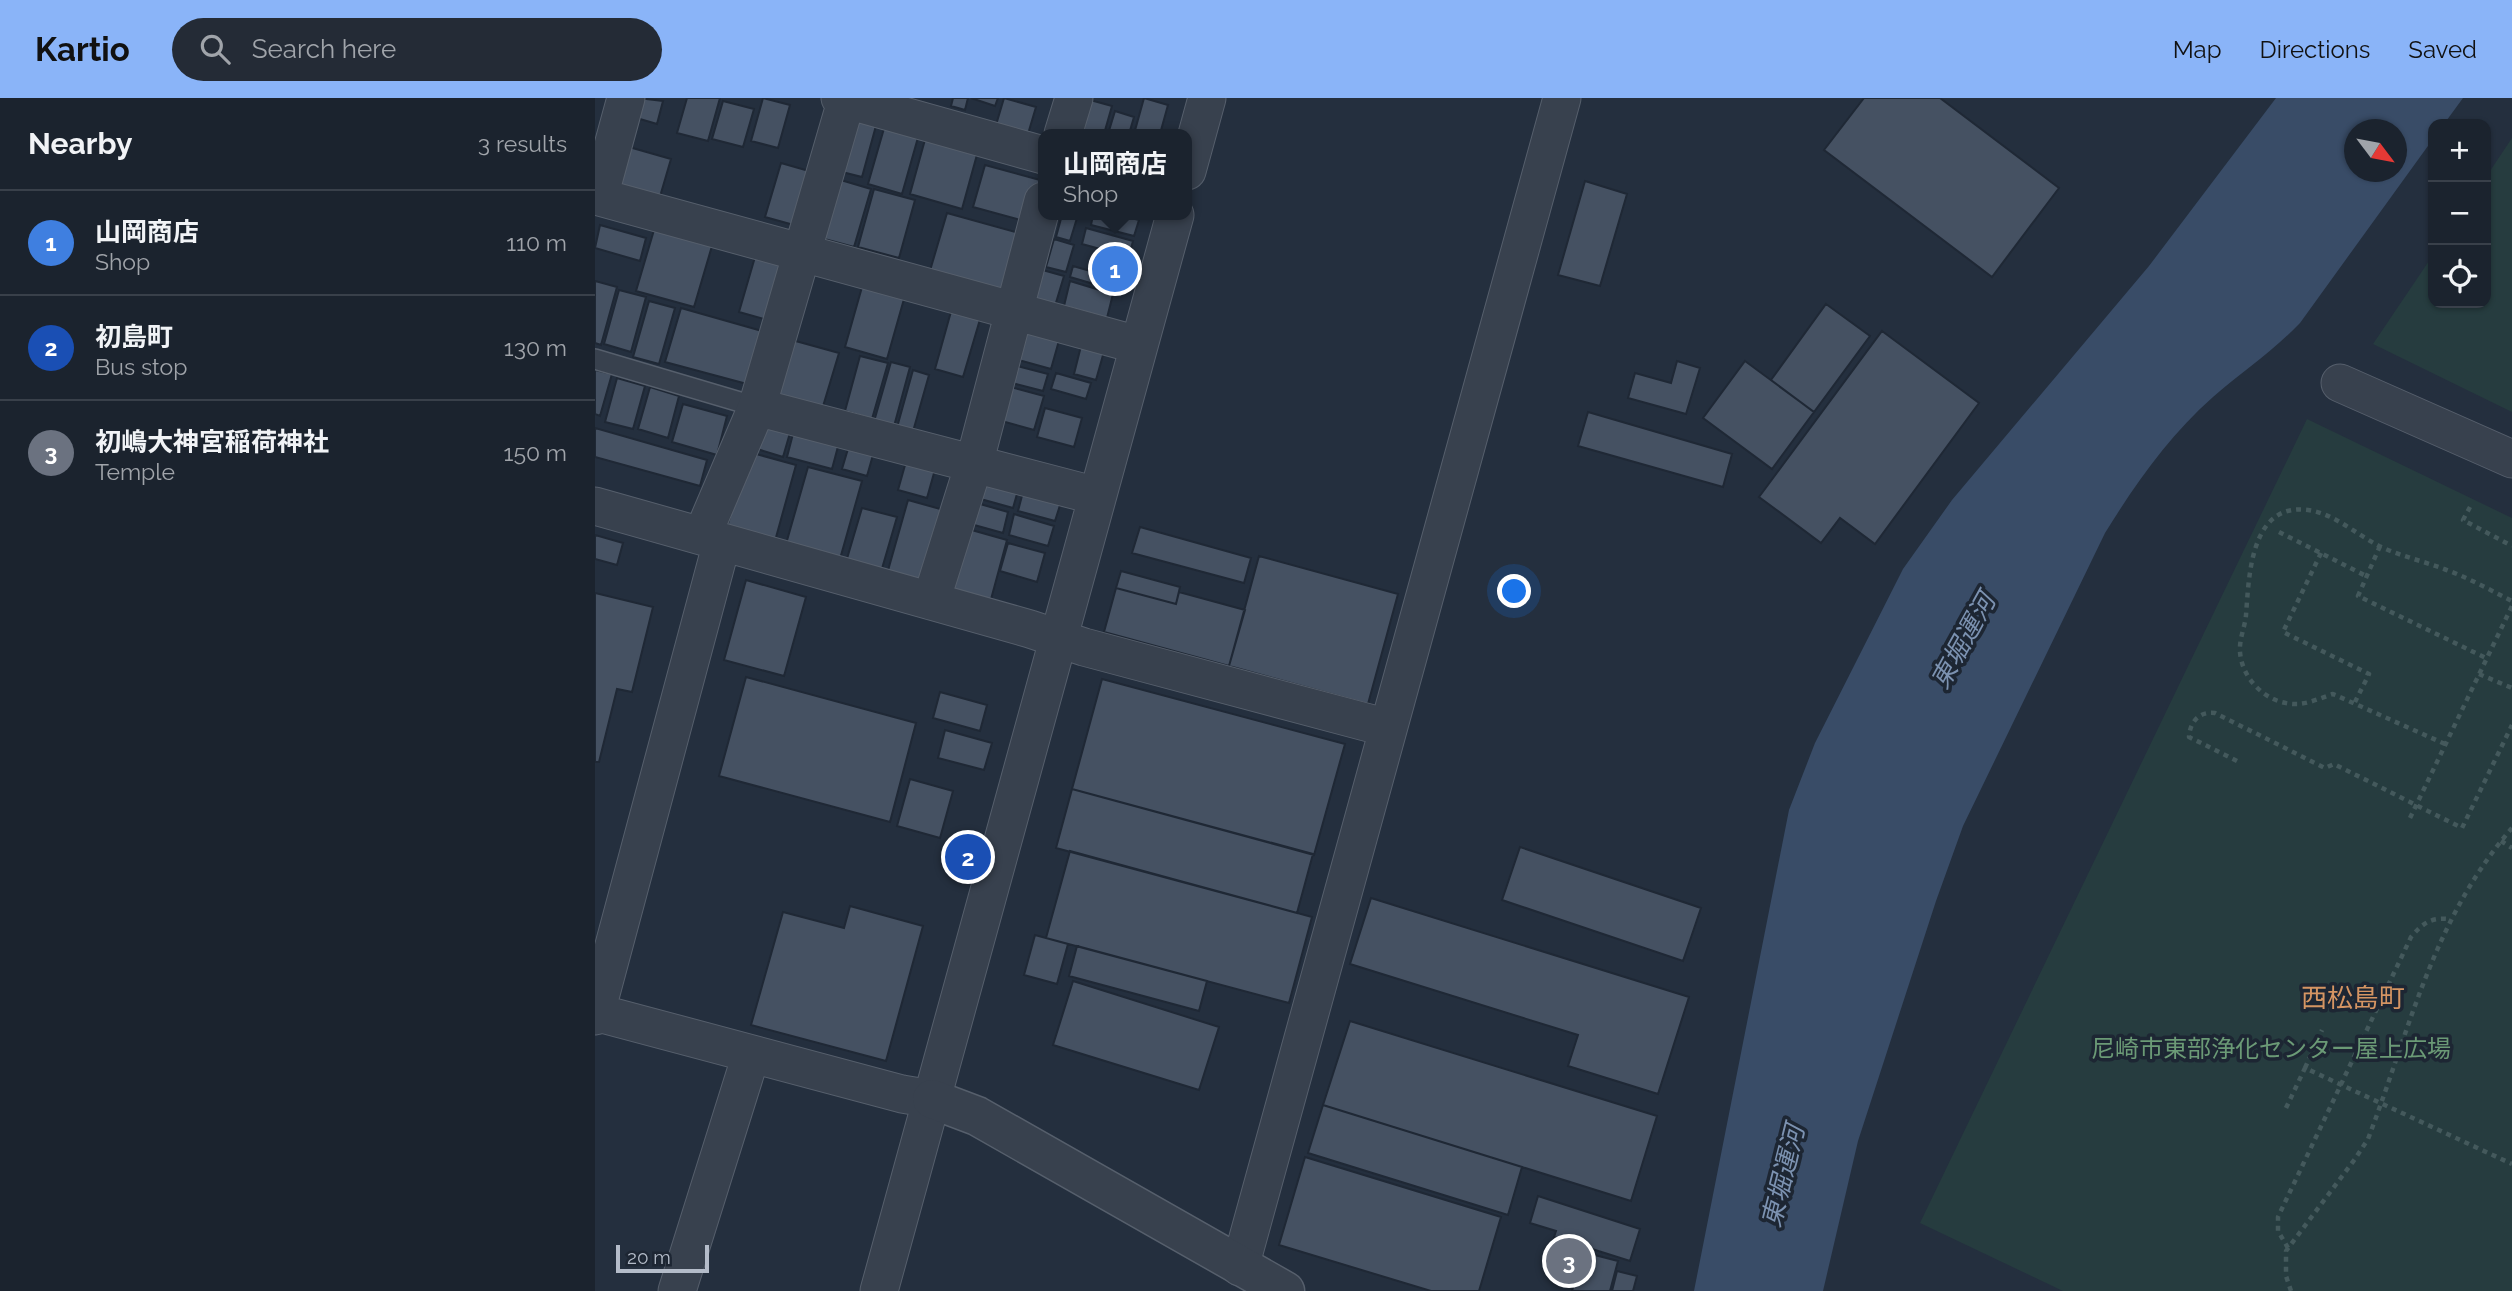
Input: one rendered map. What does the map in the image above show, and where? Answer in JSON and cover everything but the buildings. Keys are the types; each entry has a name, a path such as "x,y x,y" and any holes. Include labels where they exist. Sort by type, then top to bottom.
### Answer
{"street":[{"path":"626,98 599,197 1138,345"},
{"path":"1065,129 1074,98"},
{"path":"1192,153 1207,98"},
{"path":"1240,1267 1562,98"},
{"path":"1038,154 844,99 803,253 757,407 712,539 595,1014 902,1094 932,1099 977,1116 1285,1291"},
{"path":"931,601 975,464 1038,220"},
{"path":"879,1291 1173,220"},
{"path":"2340,383 2512,459"},
{"path":"757,407 1097,496"},
{"path":"595,506 1058,638 1388,728"},
{"path":"677,1291 751,1055"}],"lane":[{"path":"595,359 757,407"}],"path":[{"path":"2470,507 2463,520 2512,546"},
{"path":"2410,818 2512,603 2446,569 2380,546 2323,514 2306,509 2288,511 2273,519 2255,544 2250,565 2246,621 2239,650 2243,668 2255,687 2271,698 2298,705 2333,694 2445,744"},
{"path":"2279,532 2366,576"},
{"path":"2380,546 2358,596 2486,658"},
{"path":"2321,553 2283,632 2369,674 2355,702"},
{"path":"2479,674 2512,688"},
{"path":"2237,761 2189,737 2199,715 2215,713 2325,768 2334,764 2462,828 2512,725"},
{"path":"2291,1291 2285,1276 2286,1251 2368,1139 2426,972 2450,919 2500,841 2512,828"},
{"path":"2500,841 2512,848"},
{"path":"2288,1248 2278,1231 2278,1217 2411,937 2423,923 2437,918 2450,919"},
{"path":"2286,1108 2322,1030"},
{"path":"2305,1068 2512,1164"}],"green space":[{"path":"2512,138 2512,412 2373,344 2428,262 2428,308 2491,308 2491,170"},
{"name":"尼崎市東部浄化センター屋上広場","path":"2307,419 2512,518 2512,1291 2063,1291 1920,1223"}],"water":[{"name":"東堀運河","path":"2276,98 2463,98 2448,119 2428,119 2428,146 2407,175 2407,119 2344,119 2344,182 2402,182 2300,323 2213,397 2182,428 2141,478 2105,533 1963,826 1858,1141 1823,1291 1694,1291 1789,810 1815,743 1903,569 1952,500 2149,266"}],"place":[{"name":"山岡商店","path":"1115,269"},
{"name":"初島町","path":"968,857"},
{"name":"初嶋大神宮稲荷神社","path":"1569,1261"}],"district":[{"name":"西松島町","path":"2353,998"}]}
